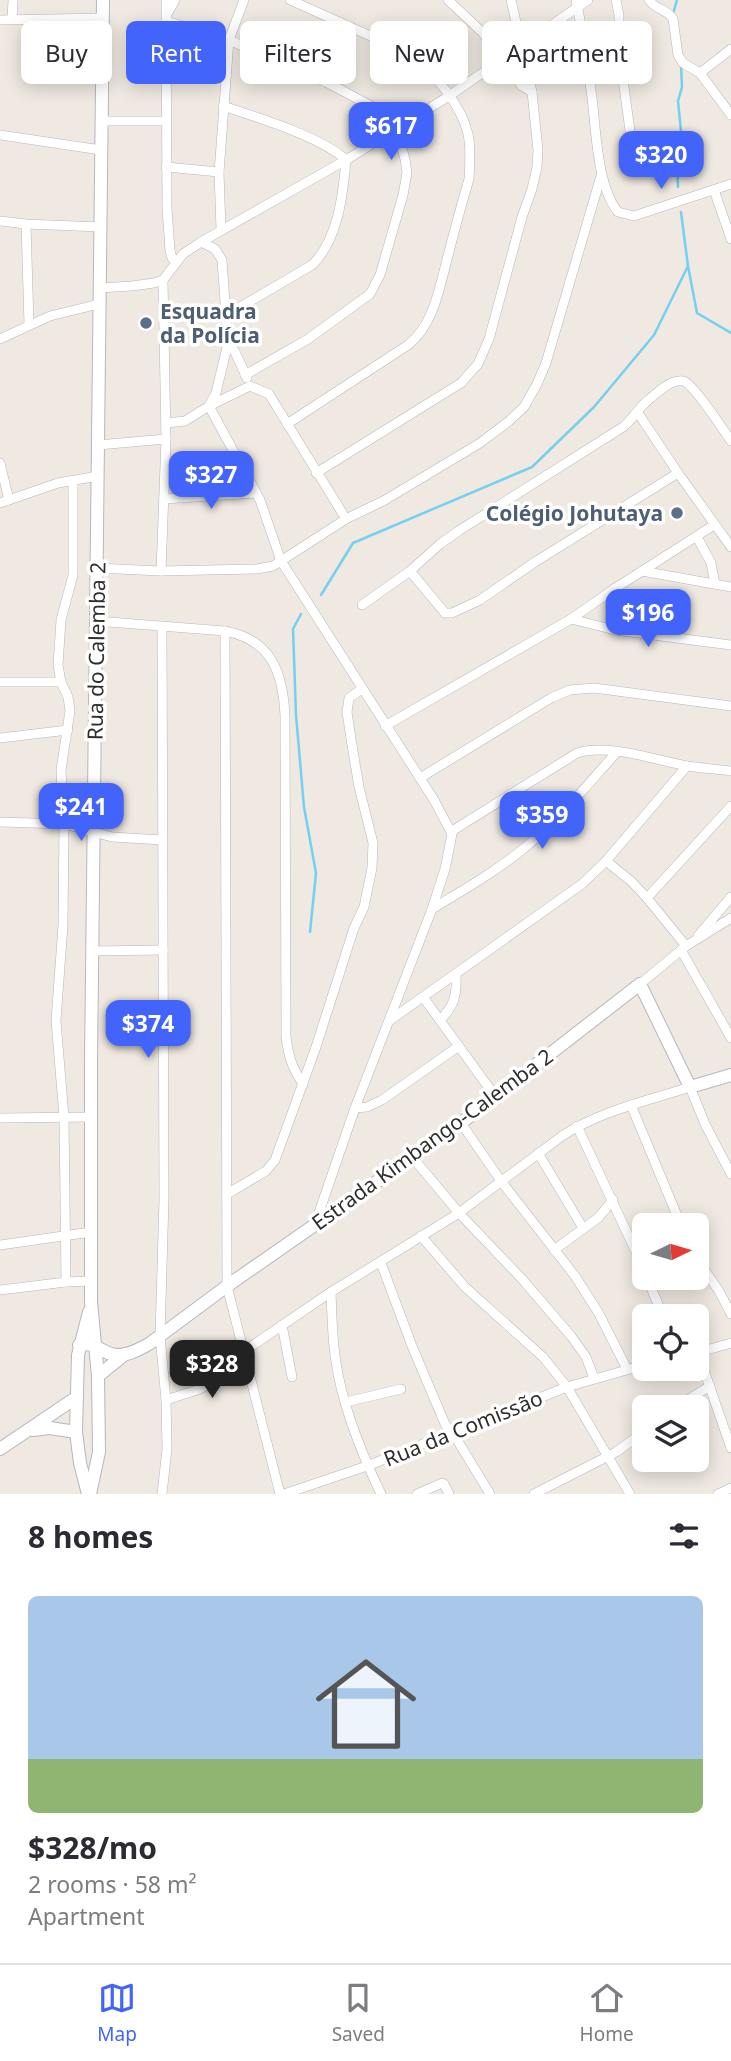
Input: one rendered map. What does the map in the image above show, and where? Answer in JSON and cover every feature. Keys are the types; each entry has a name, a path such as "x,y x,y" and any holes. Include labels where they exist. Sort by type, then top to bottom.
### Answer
{"main road":[{"name":"Rua do Calemba 2","path":"89,1494 99,1452 98,1376 92,1302 91,1118 103,0"},
{"path":"640,984 690,1087 731,1076"},
{"name":"Estrada Kimbango-Calemba 2","path":"98,1376 125,1354 149,1344 227,1286 413,1158 640,984"},
{"name":"Rua do Calemba 2","path":"89,1494 78,1454 76,1432 79,1345 92,1302"},
{"path":"79,1345 95,1345 114,1355 125,1354"},
{"path":"0,1449 77,1397"},
{"path":"30,1430 50,1427 76,1432"},
{"path":"78,1454 99,1452"}],"street":[{"path":"12,19 13,0"},
{"path":"166,0 166,167 170,251 176,262"},
{"path":"166,18 175,0"},
{"path":"221,229 219,172 229,40 244,0"},
{"path":"287,424 416,339 431,314 469,179 470,164 468,134 461,116 430,71 415,56 290,0"},
{"path":"448,0 482,31"},
{"path":"511,0 516,21"},
{"path":"553,21 576,3 588,0"},
{"path":"616,0 619,15 619,51 632,145"},
{"path":"649,0 656,8 671,14 678,55 688,68 701,73 731,115"},
{"path":"576,3 592,94 601,176 618,212 628,216 643,213 731,184"},
{"path":"0,20 103,18"},
{"path":"166,18 229,40 326,82 375,107 396,129 405,159 407,173 403,195 375,286 362,301 308,339 245,375"},
{"path":"701,73 731,49"},
{"path":"161,571 166,439 163,280 183,254 221,229 346,160 482,73"},
{"path":"521,84 532,92"},
{"path":"316,473 461,383 478,364 489,339 537,167 538,150 530,84"},
{"path":"223,106 319,143 339,153 346,160"},
{"path":"101,121 166,121"},
{"path":"0,135 101,150"},
{"path":"225,316 320,258 330,239 339,208 346,160"},
{"path":"166,167 219,172"},
{"path":"96,568 161,571 257,569 273,566 346,519 385,500 480,443 509,421 524,407 546,363 601,176"},
{"path":"714,190 731,239"},
{"path":"0,221 26,225 100,227"},
{"path":"26,225 29,324"},
{"path":"201,242 215,249 222,260 228,343 216,393 209,406"},
{"path":"100,288 163,280"},
{"path":"0,339 29,324 67,310 99,304"},
{"path":"228,343 235,352 250,386 269,394 346,519"},
{"path":"362,605 410,571 454,534 623,427 643,405 668,385 683,381 695,391 731,441"},
{"path":"166,424 185,421 250,386"},
{"path":"209,406 256,493 281,561 452,831 452,844 432,909 355,1108 314,1227"},
{"path":"638,413 731,547"},
{"path":"98,445 166,439"},
{"path":"0,463 4,502 58,483 97,476"},
{"path":"410,571 445,613 460,611 678,473"},
{"path":"65,1282 64,1117 57,1021 63,925 64,824 61,770 70,711 58,665 58,635 73,575 73,481"},
{"path":"164,499 256,493"},
{"path":"385,726 571,619 714,525"},
{"path":"698,537 711,563 715,584"},
{"path":"642,572 731,587"},
{"path":"614,589 615,630"},
{"path":"571,619 615,630 731,645"},
{"path":"96,621 239,633 258,643 274,666 283,689 285,716 286,1036 291,1065 303,1084"},
{"path":"162,626 164,1199 160,1336 167,1449 162,1494"},
{"path":"225,631 227,1286 282,1494"},
{"path":"0,682 61,682"},
{"path":"420,778 551,698 570,690 602,688 731,706"},
{"path":"227,1194 260,1175 271,1166 279,1152 354,928 364,907 372,867 373,843 359,787 346,712 349,698 362,689"},
{"path":"0,738 68,730"},
{"path":"452,831 577,753 591,750 617,752 731,771"},
{"path":"432,909 491,873 523,849 563,811 617,752"},
{"path":"388,1023 582,884 606,861 687,765"},
{"path":"647,898 731,806"},
{"path":"0,822 64,824 113,837 163,840"},
{"path":"606,861 647,898 687,945 727,1023 731,1038"},
{"path":"640,984 687,945 730,900"},
{"path":"687,945 731,918"},
{"path":"92,951 163,950"},
{"path":"440,1020 454,1001 457,990 456,974"},
{"path":"423,997 495,1096"},
{"path":"355,1108 367,1107 382,1100 460,1046"},
{"path":"243,1352 331,1292 459,1213 577,1126 631,1105 690,1087 705,1124 731,1174"},
{"path":"631,1105 676,1213"},
{"path":"0,1118 91,1118"},
{"path":"461,1123 501,1181 575,1276 598,1312 627,1368"},
{"path":"577,1126 632,1242"},
{"path":"538,1153 583,1228"},
{"path":"413,1158 459,1213 522,1279 571,1336 586,1357 594,1378"},
{"path":"554,1250 598,1218 613,1200"},
{"path":"0,1245 91,1232"},
{"path":"421,1236 465,1287 536,1350 567,1387 630,1494"},
{"path":"381,1263 445,1424 490,1494"},
{"path":"709,1277 731,1314"},
{"path":"0,1290 92,1281"},
{"path":"331,1292 336,1362 367,1466 380,1494"},
{"path":"282,1325 292,1377"},
{"path":"709,1349 731,1343"},
{"name":"Rua da Comissão","path":"282,1494 367,1466 567,1387 632,1367"},
{"path":"166,1400 247,1368"},
{"path":"708,1381 731,1448"},
{"path":"695,1395 710,1386"},
{"path":"346,1402 401,1389"},
{"path":"534,1494 632,1441"},
{"path":"418,1494 442,1483 449,1494"},
{"path":"718,1494 731,1488"}],"waterway":[{"path":"673,14 677,0"},
{"path":"678,187 677,160 681,131 678,101 682,87 681,65"},
{"path":"321,595 353,543 532,467 594,407 654,335 688,266 681,212"},
{"path":"688,266 697,313 731,333"},
{"path":"301,614 293,629 296,715 304,807 316,873 310,932"}],"place":[{"name":"Esquadra da Polícia","path":"146,323"},
{"name":"Colégio Johutaya","path":"677,513"}]}
